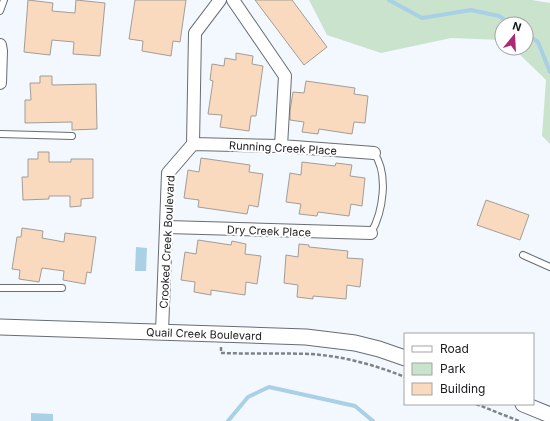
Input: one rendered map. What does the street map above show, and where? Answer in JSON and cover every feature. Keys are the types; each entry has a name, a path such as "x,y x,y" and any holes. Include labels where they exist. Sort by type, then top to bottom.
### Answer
{"street":[{"path":"193,144 195,33 220,0"},
{"path":"233,0 285,76 280,146"},
{"path":"0,45 0,83"},
{"name":"Running Creek Place","path":"193,144 280,146 374,153"},
{"name":"Crooked Creek Boulevard","path":"162,332 168,173 193,144"},
{"name":"Dry Creek Place","path":"167,227 371,233"},
{"name":"Quail Creek Boulevard","path":"0,327 306,337 355,343 404,358"},
{"path":"526,405 550,414"}],"lane":[{"path":"0,11 4,0"},
{"path":"0,134 72,136"},
{"path":"371,233 378,220 382,199 380,166 378,158 374,153"},
{"path":"523,254 550,266"},
{"path":"0,288 62,288"}],"path":[{"path":"221,334 221,353 311,354 358,362 404,377"},
{"path":"479,405 519,421"}],"green space":[{"path":"309,0 532,0 550,3 550,144 542,136 546,80 521,56 534,56 534,16 494,16 494,40 451,38 381,53 327,35"}],"water":[{"path":"136,247 147,248 146,271 135,271"},
{"path":"31,413 53,414 53,421 31,421"}],"building":[{"path":"28,0 53,3 52,11 75,13 76,0 105,3 100,56 73,54 74,42 52,40 50,55 24,52"},
{"path":"135,0 186,0 180,42 173,41 171,56 142,51 143,41 129,39"},
{"path":"255,0 292,0 327,47 304,65"},
{"path":"236,53 253,56 252,64 263,66 256,116 251,116 249,131 220,127 222,115 208,114 213,81 210,80 212,64 224,66 225,58 236,60"},
{"path":"40,76 52,76 52,85 96,84 97,129 72,130 72,122 25,123 25,100 31,100 30,83 40,83"},
{"path":"306,81 355,88 354,94 368,96 365,123 354,122 352,134 319,129 318,134 302,132 304,122 290,120 290,111 293,92 304,93"},
{"path":"38,152 49,152 49,162 71,162 71,159 93,159 93,198 81,199 81,206 70,207 70,196 49,196 49,199 23,200 22,177 28,177 28,159 38,159"},
{"path":"201,158 250,165 249,172 263,174 258,207 249,205 247,214 198,207 199,200 184,198 188,170 199,172"},
{"path":"302,162 335,166 336,163 352,165 350,176 365,178 362,206 351,204 349,216 318,212 317,216 299,214 301,204 286,202 290,173 301,175"},
{"path":"486,200 529,215 520,240 477,225"},
{"path":"22,228 43,231 42,238 64,242 65,233 96,237 91,273 87,272 85,284 63,280 64,271 42,268 39,282 19,279 20,270 12,269 17,237 21,237"},
{"path":"198,240 231,245 232,241 246,244 245,254 261,256 257,284 246,282 245,295 211,290 211,295 194,292 195,282 181,280 185,252 196,254"},
{"path":"299,244 309,245 309,247 348,251 347,258 363,259 360,287 347,285 346,299 313,296 313,299 297,297 298,285 284,283 286,255 298,257"}],"waterway":[{"path":"389,0 422,18 471,10 499,16"},
{"path":"534,39 538,42 550,72"},
{"path":"228,421 248,397 269,387 355,406 373,421"}]}
